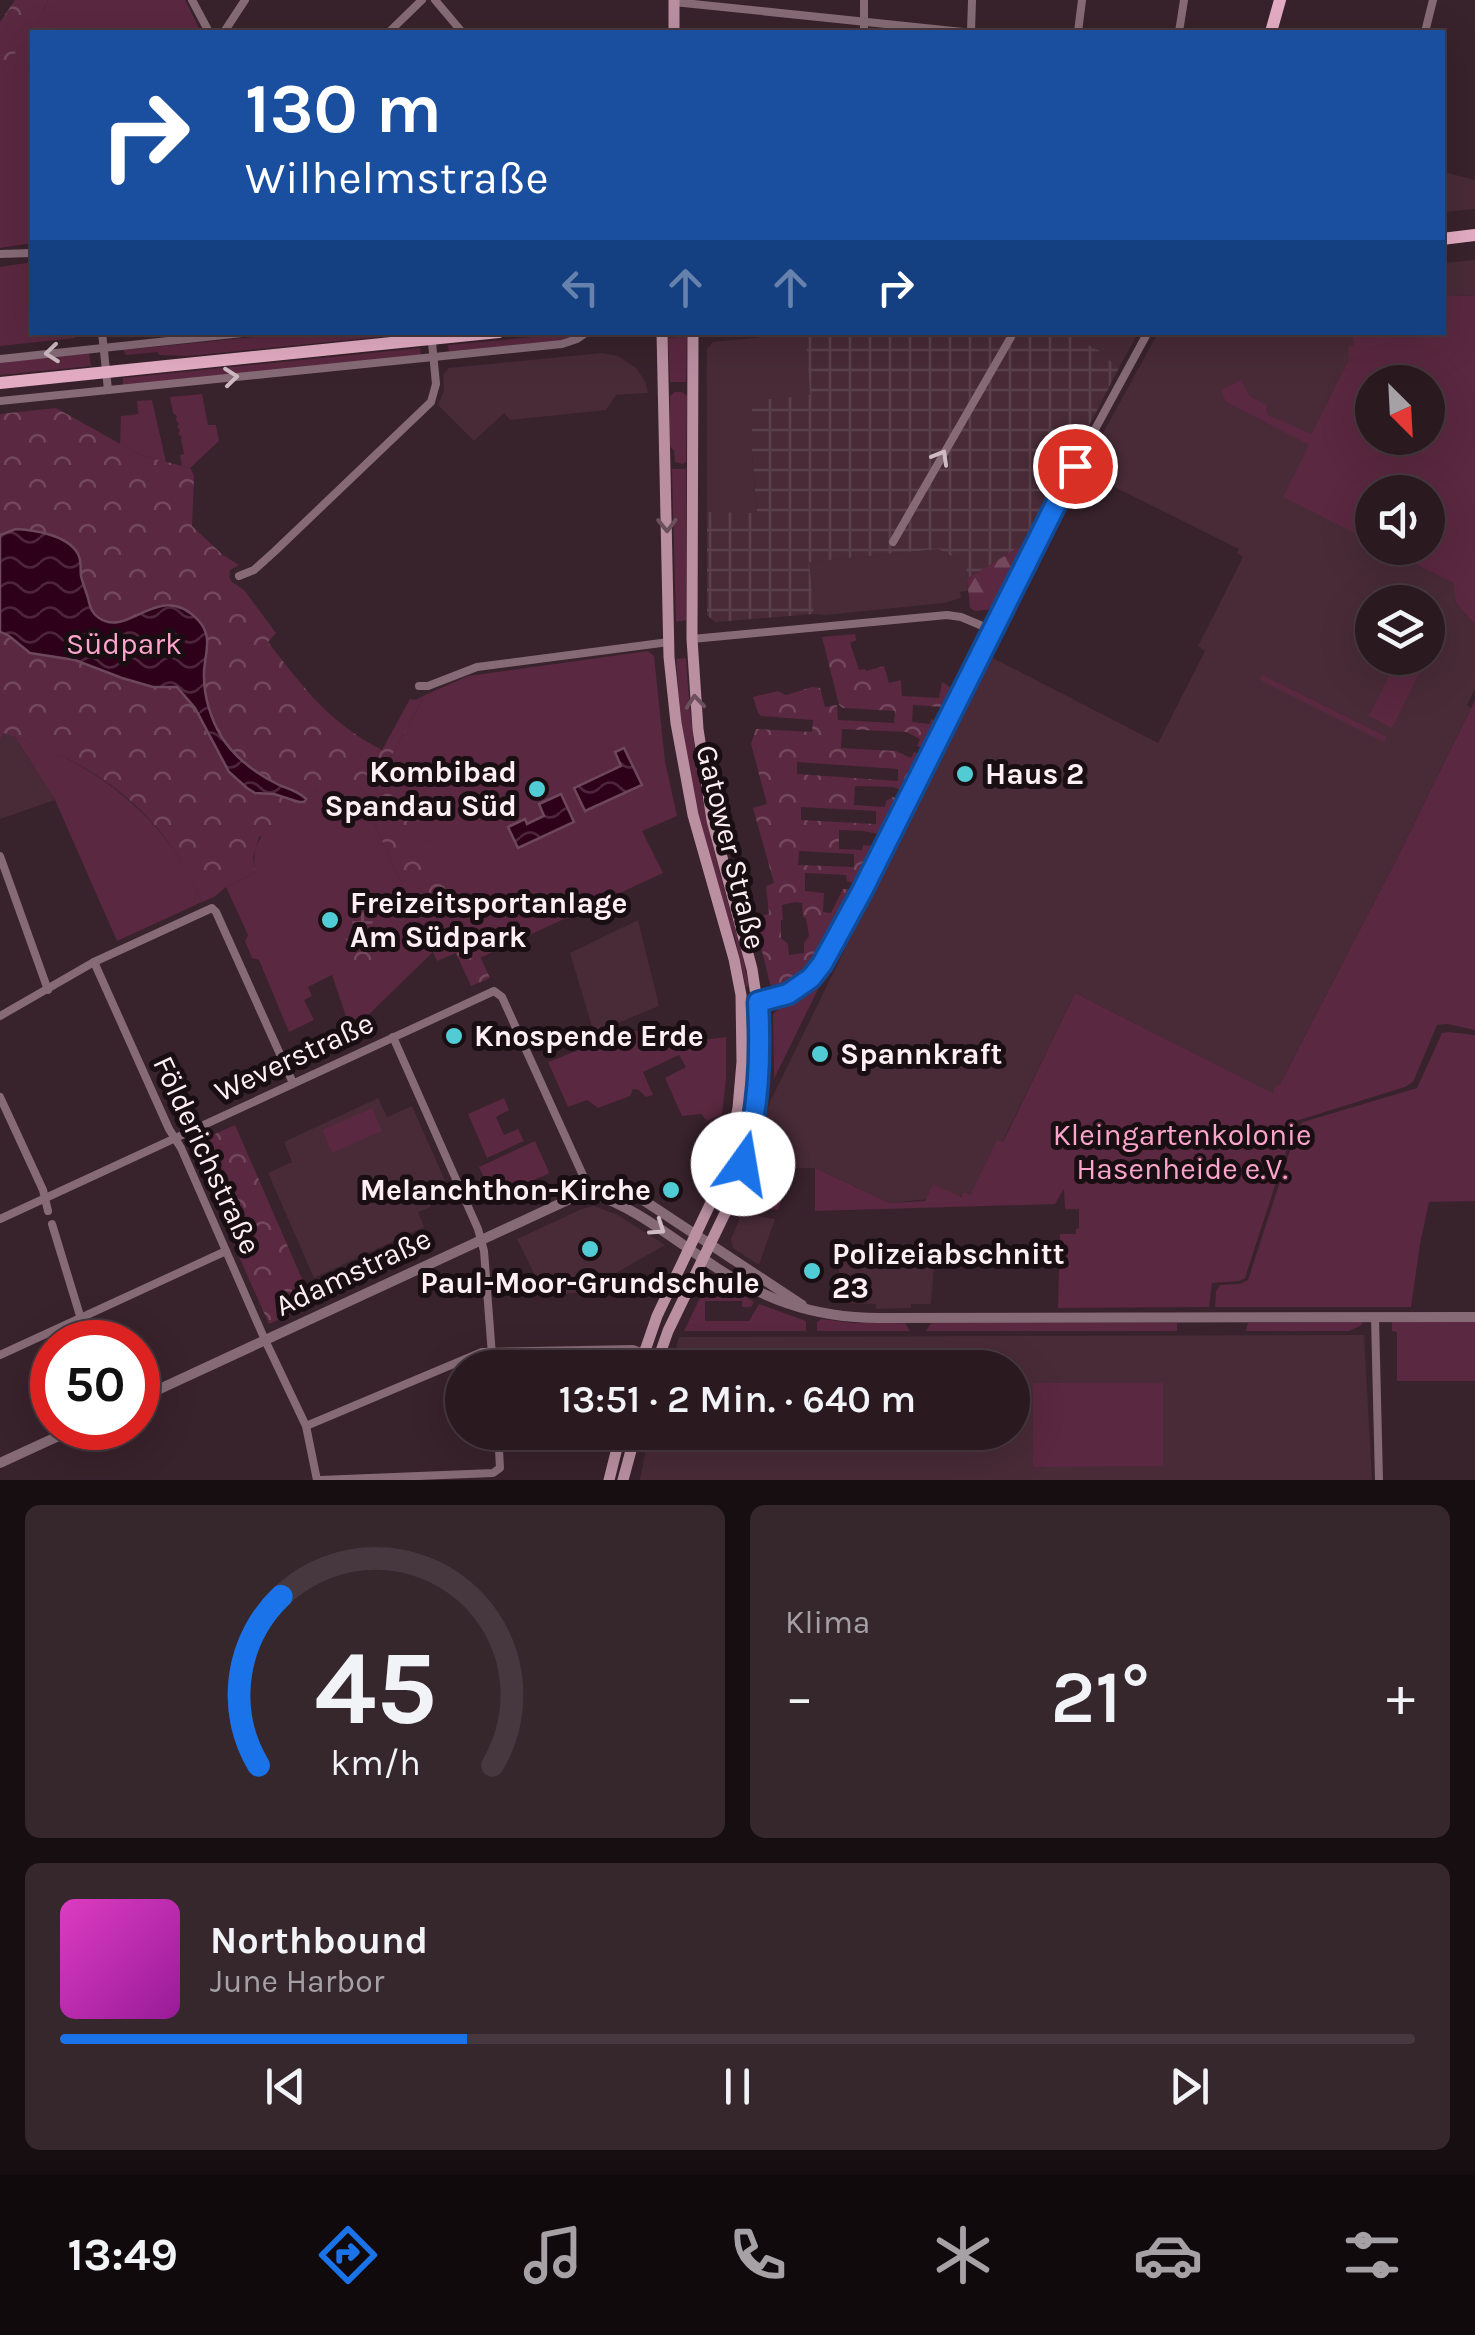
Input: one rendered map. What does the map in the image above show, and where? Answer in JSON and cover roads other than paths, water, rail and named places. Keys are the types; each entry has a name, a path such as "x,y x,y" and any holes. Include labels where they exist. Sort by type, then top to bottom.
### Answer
{"main road":[{"path":"1271,30 1280,0"},
{"path":"674,1 674,30"},
{"path":"1445,239 1475,236"},
{"name":"Gatower Straße","path":"644,1350 726,1162 742,1078 741,1005 734,959 695,824 672,691 662,335"},
{"name":"Gatower Straße","path":"661,1350 731,1199 747,1150 758,1079 758,1002 709,804 698,729 692,639 693,335"},
{"path":"0,383 432,336"},
{"path":"669,642 692,639"},
{"path":"741,1005 758,1002"},
{"path":"742,1078 758,1079"},
{"path":"608,1480 617,1450"},
{"path":"623,1480 631,1450"}],"street":[{"path":"192,0 207,30"},
{"path":"225,30 245,0"},
{"path":"391,30 422,0"},
{"path":"435,0 460,30"},
{"path":"864,0 864,28"},
{"path":"967,30 972,0"},
{"path":"1078,30 1082,0"},
{"path":"1179,30 1184,0"},
{"path":"1426,30 1434,0"},
{"path":"674,1 864,28 916,30"},
{"path":"0,254 30,253"},
{"path":"102,335 108,390"},
{"path":"0,359 224,335"},
{"path":"0,401 562,344 583,335"},
{"path":"758,1002 788,994 811,978 822,964 1075,466 1146,335"},
{"path":"239,576 254,570 426,408 435,392 432,336"},
{"path":"893,542 1011,337"},
{"path":"692,639 947,614 992,630"},
{"path":"419,686 477,667 669,642"},
{"path":"0,856 48,990"},
{"path":"0,1016 94,962 212,908 293,1082"},
{"name":"Földerichstraße","path":"94,962 306,1426 318,1480"},
{"name":"Weverstraße","path":"0,1219 494,991 498,992 591,1193"},
{"path":"392,1037 481,1240 492,1350"},
{"path":"0,1097 43,1190 48,1210"},
{"path":"591,1193 615,1190 637,1196 807,1308"},
{"path":"591,1193 627,1207 764,1296 829,1315 1475,1316"},
{"name":"Adamstraße","path":"160,1389 570,1199 591,1193"},
{"path":"52,1224 80,1318"},
{"path":"0,1355 226,1251"},
{"path":"1376,1316 1379,1480"},
{"path":"562,1350 635,1350"},
{"path":"306,1426 445,1368"},
{"path":"0,1463 30,1449"},
{"path":"318,1480 493,1472 500,1464 499,1450"}],"water":[{"path":"16,529 50,535 73,548 80,559 90,607 99,618 122,621 170,605 184,609 198,620 207,640 207,700 221,736 247,764 300,794 306,799 304,802 255,793 229,772 195,708 177,687 153,687 75,660 30,653 0,632 0,535"},
{"path":"624,748 642,785 585,811 574,788 621,766 615,752"},
{"path":"561,794 574,822 518,848 508,827 544,816 539,804"}],"place":[{"name":"Haus 2","path":"965,774"},
{"name":"Kombibad Spandau Süd","path":"537,789"},
{"name":"Freizeitsportanlage Am Südpark","path":"330,920"},
{"name":"Knospende Erde","path":"454,1036"},
{"name":"Spannkraft","path":"820,1054"},
{"name":"Melanchthon-Kirche","path":"671,1190"},
{"name":"Paul-Moor-Grundschule","path":"590,1249"},
{"name":"Polizeiabschnitt 23","path":"812,1271"}],"park label":[{"name":"Südpark","path":"124,644"},
{"name":"Kleingartenkolonie Hasenheide e.V.","path":"1182,1152"}]}
